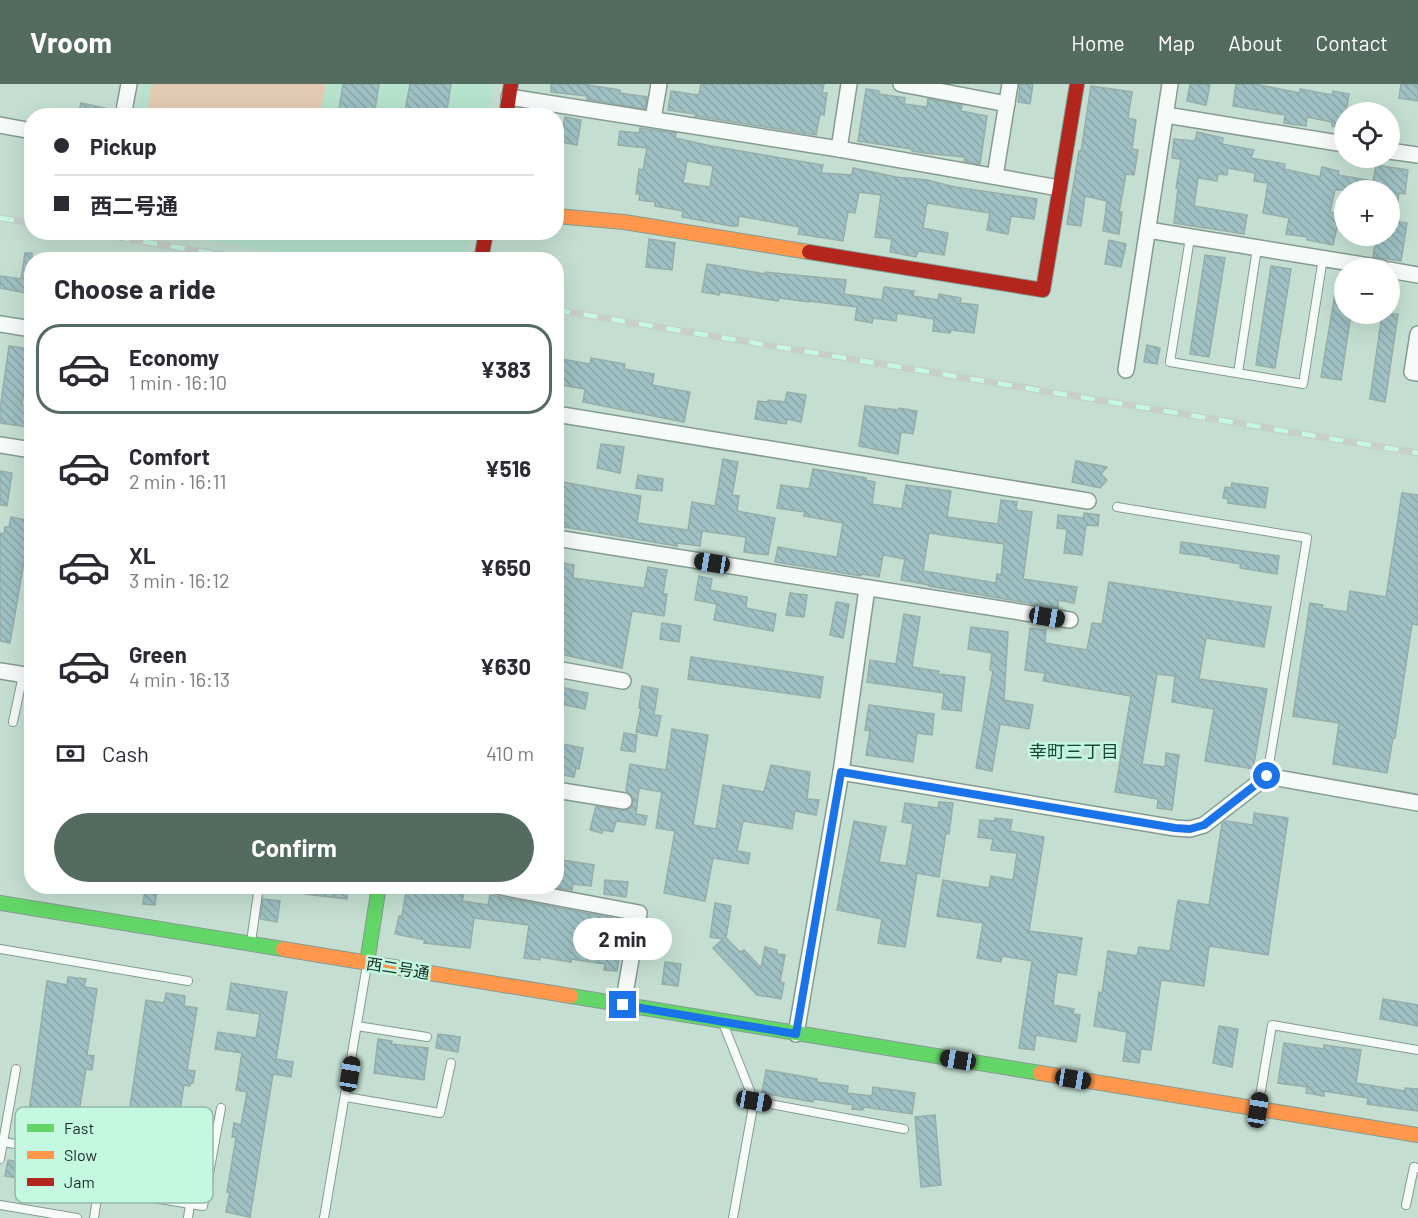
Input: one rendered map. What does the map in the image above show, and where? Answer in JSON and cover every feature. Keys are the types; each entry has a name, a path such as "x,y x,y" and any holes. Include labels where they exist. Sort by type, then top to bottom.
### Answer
{"street":[{"path":"124,108 129,84"},
{"path":"653,119 659,84"},
{"path":"839,149 849,84"},
{"path":"901,84 1007,104"},
{"path":"995,176 1010,84"},
{"path":"564,217 624,222 1043,290 1077,84"},
{"path":"1126,370 1170,84"},
{"path":"507,108 510,91 653,119 1059,188"},
{"path":"1166,115 1334,142"},
{"path":"0,125 24,130"},
{"path":"1400,153 1418,155"},
{"path":"1148,230 1334,260"},
{"path":"1400,272 1418,275"},
{"path":"0,324 24,328"},
{"path":"1418,334 1412,372 1418,373"},
{"path":"564,415 1088,501"},
{"path":"0,445 24,449"},
{"path":"564,539 1070,620"},
{"path":"796,1034 841,772 867,588"},
{"path":"564,670 623,681"},
{"path":"0,671 24,675"},
{"path":"841,772 1190,829 1204,825 1267,776 1418,802"},
{"path":"564,791 624,801"},
{"path":"367,963 378,894"},
{"path":"538,894 639,913 623,1005"},
{"name":"西二号通","path":"0,903 1418,1135"}],"lane":[{"path":"1190,238 1170,362 1303,384 1323,258"},
{"path":"1238,373 1257,248"},
{"path":"1117,507 1307,538 1267,776"},
{"path":"13,722 24,685"},
{"path":"251,944 258,894"},
{"path":"0,949 188,981"},
{"path":"324,1218 367,963"},
{"path":"723,1022 754,1101 733,1218"},
{"path":"1258,1110 1272,1025 1418,1050"},
{"path":"357,1026 427,1037"},
{"path":"346,1097 440,1113 451,1063"},
{"path":"0,1158 16,1069"},
{"path":"754,1101 904,1129"},
{"path":"213,1152 221,1108"},
{"path":"3,1142 15,1144"},
{"path":"1406,1205 1414,1167 1418,1168"},
{"path":"94,1218 96,1203"},
{"path":"184,1203 203,1206 204,1203"},
{"path":"188,1218 190,1204"},
{"path":"0,1205 77,1218"}],"shaded area":[{"path":"143,84 493,84 489,108 139,108"},
{"path":"151,84 326,84 322,108 148,108"},
{"path":"206,240 468,240 465,252 278,252"}],"building":[{"path":"343,84 379,84 375,108 339,108"},
{"path":"410,84 451,84 447,108 406,108"},
{"path":"551,84 581,84 647,97 645,109 587,99 587,96 551,92"},
{"path":"701,84 824,84 822,93 827,93 824,115 820,114 816,135 668,110 671,91 699,95"},
{"path":"1020,84 1033,84 1030,104 1018,102"},
{"path":"1190,84 1210,84 1206,105 1187,101"},
{"path":"1236,84 1255,84 1300,93 1300,89 1332,95 1333,91 1349,94 1348,102 1334,102 1334,126 1332,122 1307,117 1306,126 1284,123 1285,115 1233,106"},
{"path":"1401,84 1418,84 1418,101 1399,98"},
{"path":"1091,86 1132,92 1128,118 1136,120 1132,149 1138,150 1134,175 1126,174 1119,212 1122,212 1119,234 1103,231 1107,201 1085,196 1081,226 1067,224"},
{"path":"866,89 879,91 879,94 905,98 904,104 927,107 928,99 962,105 961,111 987,116 980,164 964,161 965,157 924,153 858,141"},
{"path":"81,103 105,108 80,108"},
{"path":"565,117 581,120 577,145 564,143"},
{"path":"640,128 676,133 675,138 711,146 823,165 821,173 852,175 853,168 1037,199 1034,219 1011,216 1008,234 987,230 990,213 927,203 923,228 948,233 944,255 918,251 916,257 890,252 892,239 875,237 881,195 859,192 855,213 848,212 843,241 798,234 800,227 739,216 738,226 682,217 683,211 655,206 655,202 639,200 640,194 636,194 639,169 643,170 647,148 618,145 620,131 639,133","holes":["687,161 713,166 710,187 683,183"]},
{"path":"1197,132 1223,138 1222,144 1254,150 1251,158 1285,164 1284,169 1320,177 1322,167 1339,171 1338,175 1367,180 1334,180 1330,212 1334,213 1333,245 1307,240 1307,237 1286,234 1289,218 1263,213 1268,183 1254,181 1255,173 1228,168 1227,175 1218,174 1217,181 1198,178 1194,206 1247,215 1244,234 1174,223 1178,188 1176,188 1181,159 1172,158 1174,139 1195,141"},
{"path":"1375,168 1408,170 1405,194 1400,193 1400,180 1373,180"},
{"path":"1400,222 1407,223 1401,261 1400,258 1373,257 1375,246 1400,246"},
{"path":"649,239 675,243 672,270 646,267"},
{"path":"1109,240 1126,244 1121,267 1105,264"},
{"path":"1205,255 1225,258 1209,357 1190,354"},
{"path":"24,260 24,292 0,288 0,276 21,279"},
{"path":"707,264 765,274 765,272 846,280 844,294 882,300 884,287 914,291 913,296 938,300 939,294 961,298 960,303 978,305 974,333 951,330 950,333 933,331 934,319 897,313 896,321 873,318 872,323 855,320 857,307 702,292"},
{"path":"1271,266 1291,269 1275,368 1256,365"},
{"path":"1334,300 1334,324 1349,324 1341,380 1321,377"},
{"path":"1381,324 1397,324 1385,402 1370,399"},
{"path":"1147,345 1160,348 1157,364 1144,362"},
{"path":"9,346 24,348 22,405 24,406 24,426 0,423"},
{"path":"591,358 625,364 624,369 654,374 652,385 690,392 684,422 583,402 585,389 564,385 564,359 590,364"},
{"path":"787,392 806,395 801,422 787,419 786,424 755,419 758,401 785,402"},
{"path":"865,406 917,411 913,434 901,432 898,454 859,446"},
{"path":"601,444 624,447 620,473 597,468"},
{"path":"723,459 738,462 732,495 739,496 737,511 775,518 768,555 744,552 746,537 702,531 700,546 677,543 677,546 564,527 564,482 641,496 637,523 688,530 692,502 715,506"},
{"path":"1076,461 1107,467 1101,474 1107,480 1100,488 1072,482"},
{"path":"813,469 866,478 866,480 875,482 872,504 902,509 906,485 951,491 947,517 998,524 1001,500 1017,502 1016,510 1032,512 1023,579 1077,587 1074,603 1058,600 1058,608 901,580 905,559 883,555 879,577 775,562 778,547 837,557 843,523 804,516 805,512 777,508 781,485 809,489","holes":["929,533 1004,544 1001,575 997,574 996,583 923,571"]},
{"path":"0,471 12,473 7,506 0,505"},
{"path":"638,475 663,479 662,491 636,488"},
{"path":"1232,483 1268,488 1265,508 1228,503 1228,499 1223,498 1225,487 1231,488"},
{"path":"1402,493 1418,495 1418,625 1412,624 1395,738 1393,738 1387,773 1333,764 1339,723 1293,716 1310,603 1323,605 1322,608 1347,612 1350,591 1386,597"},
{"path":"1084,513 1099,515 1098,526 1086,525 1082,555 1064,553 1067,529 1057,528 1058,515 1084,518"},
{"path":"11,517 24,520 24,562 10,643 0,641 0,533 4,534 5,527 9,527"},
{"path":"1181,542 1279,556 1277,574 1240,568 1241,564 1211,559 1211,557 1180,553"},
{"path":"564,563 574,565 573,578 644,588 648,567 667,570 663,594 667,594 664,616 632,611 622,668 564,655"},
{"path":"699,576 712,579 710,590 747,597 746,608 776,614 773,631 714,620 717,604 695,600"},
{"path":"1109,582 1271,607 1264,647 1206,638 1199,679 1267,689 1253,769 1205,761 1214,709 1172,702 1175,676 1157,674 1142,764 1165,767 1166,753 1179,755 1172,810 1157,808 1158,799 1115,792 1131,696 1043,681 1045,673 1025,670 1030,628 1046,630 1045,643 1087,650 1092,623 1102,624"},
{"path":"790,593 807,595 804,617 786,615"},
{"path":"836,602 849,604 843,638 830,635"},
{"path":"904,614 920,617 912,667 939,671 938,674 965,677 961,711 942,709 944,693 867,682 870,660 896,664"},
{"path":"662,623 681,626 679,642 660,639"},
{"path":"971,627 1008,632 1004,700 1033,705 1029,729 1000,724 992,771 976,768 993,671 990,670 992,653 968,649"},
{"path":"691,657 823,677 820,698 688,679"},
{"path":"642,686 658,689 654,715 661,716 657,736 636,732 641,708 639,708"},
{"path":"564,688 588,693 585,709 564,705"},
{"path":"869,705 934,714 932,735 917,733 913,762 866,755 870,731 865,730"},
{"path":"672,729 708,735 693,825 716,829 723,785 764,792 771,765 810,772 807,799 819,800 816,815 795,811 792,829 743,821 737,851 750,853 748,864 713,858 705,901 664,893 675,831 656,828 662,792 639,788 636,814 647,816 645,825 616,821 613,832 603,830 602,833 590,830 596,806 623,811 632,807 633,797 626,791 630,764 666,770"},
{"path":"624,733 637,735 635,752 621,750"},
{"path":"564,744 583,748 579,769 576,768 574,777 564,775"},
{"path":"939,802 953,803 949,834 946,833 939,877 917,873 905,947 878,943 882,919 837,910 854,821 886,827 879,862 906,866 913,824 902,822 905,803 938,808"},
{"path":"1254,813 1288,818 1268,955 1209,946 1204,986 1161,980 1151,1050 1141,1049 1139,1063 1123,1061 1127,1032 1094,1026 1099,992 1102,993 1108,951 1137,956 1139,947 1170,951 1178,900 1209,905 1222,824 1226,821 1253,825"},
{"path":"995,818 1012,820 1010,831 1044,837 1029,931 1082,938 1076,975 1057,972 1053,1005 1074,1009 1073,1014 1080,1015 1076,1042 1036,1035 1034,1050 1019,1048 1032,961 1002,956 1001,962 977,958 983,923 937,916 943,880 989,888 991,876 1013,880 1017,853 991,850 993,839 978,837 980,820 995,821"},
{"path":"564,860 594,865 591,886 573,884 572,890 564,889"},
{"path":"605,880 628,882 626,897 604,894"},
{"path":"144,894 156,894 155,905 143,904"},
{"path":"305,894 347,894 347,899"},
{"path":"406,894 464,894 462,901 488,905 490,895 613,918 609,944 621,946 617,971 604,970 605,964 571,959 571,962 540,957 540,960 524,958 529,925 474,918 470,948 424,943 425,940 395,934 399,916 402,916"},
{"path":"263,899 280,901 277,922 260,919"},
{"path":"715,903 731,906 726,938 740,952 744,950 761,968 765,947 777,950 777,954 785,955 780,982 784,983 781,999 757,995 713,948 723,939 710,937"},
{"path":"665,962 681,964 678,986 662,984"},
{"path":"68,977 86,979 84,987 97,989 87,1055 94,1056 92,1070 86,1069 80,1107 30,1107 47,981 67,985"},
{"path":"231,983 287,992 276,1059 293,1062 291,1077 273,1074 250,1217 226,1212 236,1137 232,1137 234,1123 241,1125 247,1092 236,1090 242,1053 215,1049 218,1032 256,1038 260,1014 227,1009"},
{"path":"166,993 185,996 184,1006 197,1008 187,1070 195,1071 193,1083 190,1086 184,1085 180,1107 130,1107 146,1000 164,1003"},
{"path":"1383,999 1418,1005 1418,1026 1380,1019"},
{"path":"1219,1026 1238,1029 1232,1067 1213,1063"},
{"path":"438,1034 460,1037 458,1052 436,1048"},
{"path":"378,1039 392,1041 391,1044 428,1048 424,1080 374,1073"},
{"path":"1284,1043 1324,1049 1324,1045 1361,1050 1356,1083 1405,1091 1405,1088 1418,1089 1418,1111 1367,1104 1368,1098 1324,1091 1324,1096 1306,1093 1307,1087 1278,1083"},
{"path":"766,1070 817,1079 817,1082 848,1086 847,1093 872,1096 873,1087 915,1093 912,1114 864,1107 863,1110 852,1109 853,1105 814,1099 813,1102 762,1093"},
{"path":"935,1115 941,1185 921,1187 915,1117"},
{"path":"8,1160 15,1161 15,1178 5,1176"}],"railway":[{"path":"0,218 24,222"},
{"path":"135,240 204,252"},
{"path":"564,311 1418,453"}],"traffic: fast":[{"path":"367,963 378,894"},
{"path":"0,903 283,949"},
{"path":"571,996 1040,1073"}],"traffic: slow":[{"path":"564,217 624,222 809,252"},
{"path":"283,949 571,996"},
{"path":"1040,1073 1418,1135"}],"traffic: jam":[{"path":"507,108 511,84"},
{"path":"809,252 1043,290 1077,84"},
{"path":"482,252 485,240"}],"district":[{"name":"幸町三丁目","path":"1074,752"}],"route":[{"path":"623,1005 796,1034 841,772 1190,829 1204,825 1267,776"}]}
